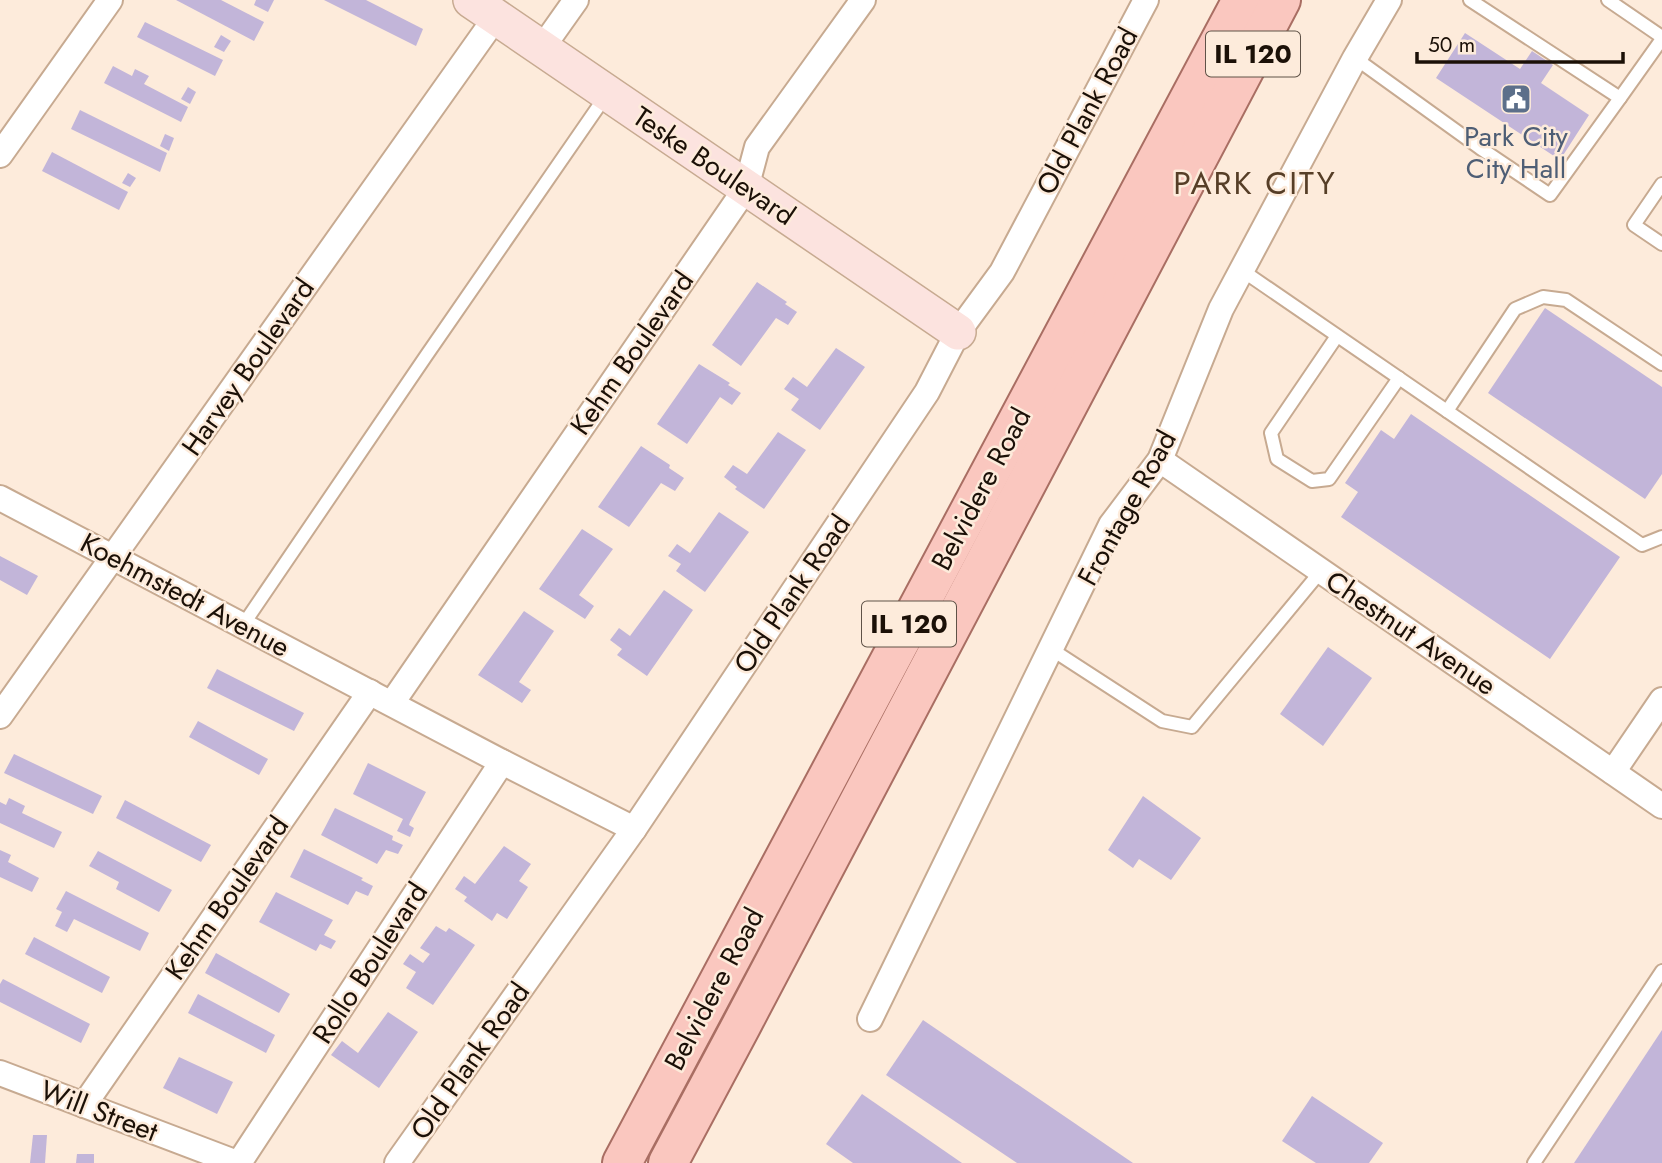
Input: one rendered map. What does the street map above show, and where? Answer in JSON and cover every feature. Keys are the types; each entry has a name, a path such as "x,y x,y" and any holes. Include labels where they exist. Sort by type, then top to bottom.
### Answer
{"main road":[{"name":"Belvidere Road","path":"622,1163 1242,0"},
{"name":"Belvidere Road","path":"668,1163 1281,0"}],"street":[{"path":"0,155 110,0"},
{"path":"542,48 576,0"},
{"name":"Kehm Boulevard","path":"84,1105 746,188 757,147 863,0"},
{"name":"Old Plank Road","path":"397,1163 634,829 927,392 958,332 1002,272 1146,0"},
{"name":"Frontage Road","path":"870,1019 1111,525 1160,460 1221,309 1355,58 1389,0"},
{"name":"Teske Boulevard","path":"483,9 958,332"},
{"name":"Harvey Boulevard","path":"0,716 113,557 483,9"},
{"name":"Chestnut Avenue","path":"1160,460 1662,806"},
{"name":"Koehmstedt Avenue","path":"0,498 634,829"},
{"path":"1613,772 1662,700"},
{"name":"Rollo Boulevard","path":"238,1163 502,762"},
{"name":"Will Street","path":"0,1073 238,1163"}],"lane":[{"path":"1470,0 1620,99"},
{"path":"1355,58 1550,195 1662,38 1608,0"},
{"path":"243,625 608,93"},
{"path":"1662,184 1634,225 1662,244"},
{"path":"1243,271 1642,545 1662,537"},
{"path":"1447,411 1515,309 1543,297 1566,300 1662,364"},
{"path":"1337,335 1271,433 1277,459 1312,481 1329,479 1399,378"},
{"path":"1051,649 1162,721 1192,727 1321,571"},
{"path":"1534,1163 1662,971"}],"building":[{"path":"176,0 221,0 264,22 254,41"},
{"path":"256,0 274,0 268,12 254,5"},
{"path":"324,0 366,0 423,29 416,46"},
{"path":"145,22 223,60 215,76 137,37"},
{"name":"Park City City Hall","path":"1465,33 1520,69 1532,51 1553,65 1541,83 1589,115 1560,160 1436,78"},
{"path":"221,35 231,41 224,52 214,47"},
{"path":"113,66 132,76 135,69 149,76 144,84 188,107 181,122 104,83"},
{"path":"188,87 196,92 190,104 181,99"},
{"path":"80,110 167,153 160,172 71,129"},
{"path":"165,134 174,138 169,151 160,146"},
{"path":"52,152 128,192 119,210 42,171"},
{"path":"128,173 136,178 130,187 122,183"},
{"path":"757,282 797,312 788,325 776,318 741,366 712,345"},
{"path":"1545,308 1662,387 1662,474 1645,499 1488,393"},
{"path":"836,348 865,367 820,430 791,410 799,399 784,389 793,377 807,387"},
{"path":"699,364 741,393 732,405 720,397 687,444 657,424"},
{"path":"1411,414 1620,557 1550,659 1341,517 1358,492 1345,483 1381,430 1394,439"},
{"path":"778,432 806,450 764,509 735,489 737,487 724,477 733,465 747,474"},
{"path":"641,446 684,478 675,491 661,483 629,527 598,507"},
{"path":"719,512 749,532 705,592 676,571 681,564 668,556 677,544 690,553"},
{"path":"582,529 613,549 579,595 594,606 585,619 539,589"},
{"path":"0,556 38,576 27,595 0,580"},
{"path":"664,590 693,610 647,676 617,655 622,649 610,640 619,628 630,636"},
{"path":"524,611 554,631 519,682 531,690 522,703 478,675"},
{"path":"1328,647 1372,678 1323,746 1280,714"},
{"path":"217,669 304,713 294,731 207,688"},
{"path":"198,721 268,759 259,775 189,737"},
{"path":"14,754 102,796 93,814 4,773"},
{"path":"368,763 426,792 410,822 409,825 414,828 410,837 397,831 403,819 353,794"},
{"path":"1143,796 1201,838 1171,880 1139,859 1133,868 1108,850"},
{"path":"9,798 25,806 22,813 62,832 54,848 0,823 0,802 6,805"},
{"path":"125,800 211,845 201,862 116,818"},
{"path":"335,808 393,836 392,840 403,845 398,854 386,850 377,864 321,835"},
{"path":"504,846 531,864 519,881 528,887 507,919 497,913 492,921 464,901 467,897 455,889 464,876 475,884"},
{"path":"304,849 363,878 361,880 373,886 368,896 356,891 348,905 290,877"},
{"path":"0,850 11,855 8,862 39,878 32,892 0,877"},
{"path":"98,851 172,890 159,912 116,889 119,882 89,866"},
{"path":"66,891 149,933 140,951 74,919 67,932 55,926 62,912 56,909"},
{"path":"276,892 333,920 324,935 336,941 331,949 320,944 316,951 259,922"},
{"path":"436,926 446,932 449,928 475,945 433,1005 406,988 416,972 403,964 410,954 423,963 430,954 420,948"},
{"path":"34,937 110,977 102,993 25,954"},
{"path":"216,953 290,994 279,1013 205,973"},
{"path":"3,979 90,1024 81,1043 0,1002 0,984"},
{"path":"198,994 275,1035 266,1053 188,1013"},
{"path":"388,1012 418,1032 379,1088 331,1055 342,1041 358,1053"},
{"path":"923,1020 1133,1163 1017,1163 886,1075"},
{"path":"1662,1030 1662,1163 1574,1163"},
{"path":"179,1057 233,1082 217,1114 163,1088"},
{"path":"862,1094 962,1163 853,1163 826,1144"},
{"path":"1312,1096 1383,1143 1369,1163 1316,1163 1282,1141"},
{"path":"33,1135 47,1135 45,1163 30,1163"},
{"path":"77,1154 94,1154 94,1163 76,1163"}],"place":[{"name":"Park City City Hall","path":"1516,99"}],"district":[{"name":"PARK CITY","path":"1255,183"}]}
